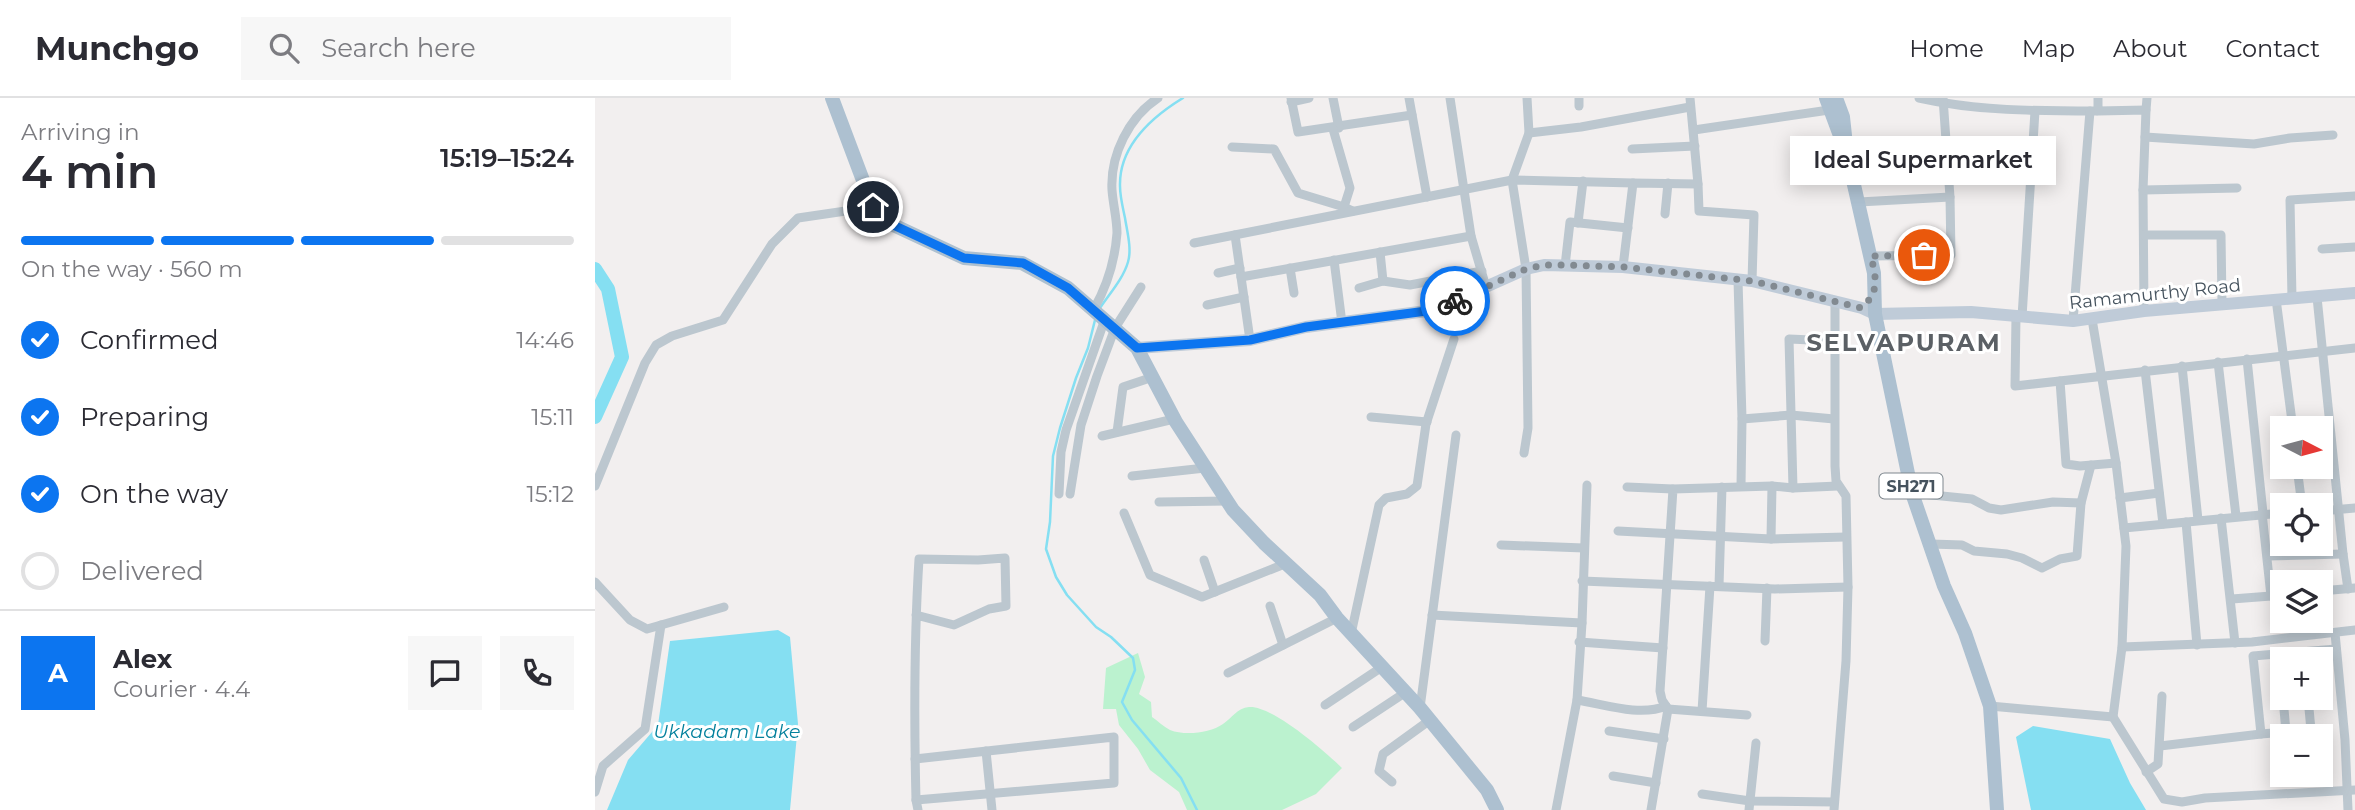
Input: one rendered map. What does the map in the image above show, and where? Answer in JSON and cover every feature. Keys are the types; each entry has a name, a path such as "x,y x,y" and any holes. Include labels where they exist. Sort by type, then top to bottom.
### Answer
{"main road":[{"path":"832,98 873,207 881,218 964,258 1023,263 1068,288 1137,348 1174,419 1228,501 1264,543 1320,595 1351,634 1420,708 1487,790 1497,810"},
{"name":"SH271","path":"1831,102 1847,154 1871,256 1875,290 1868,311 1912,493 1990,706 1997,810"},
{"name":"Ramamurthy Road","path":"1137,348 1250,340 1306,327 1434,310 1526,269 1544,265 1623,267 1752,281 1868,311 1971,312 2073,321 2222,303 2355,293"}],"street":[{"path":"1070,494 1081,425 1104,318 1103,292 1113,261 1117,231 1112,187 1114,159 1120,144 1146,106 1158,98"},
{"path":"1309,98 1291,100 1298,132 1412,114"},
{"path":"1333,98 1336,128 1350,188 1349,209"},
{"path":"1409,98 1427,197"},
{"path":"1450,98 1471,236 1486,286"},
{"path":"1524,453 1528,428 1526,269 1512,180 1528,133 1527,98"},
{"path":"1919,98 2005,103 2035,111 2146,110"},
{"path":"2073,321 2094,111 2098,98"},
{"path":"2144,311 2143,190 2147,98"},
{"path":"1871,256 1951,255 1950,197 1942,101"},
{"path":"1528,133 1581,127 1690,102 1699,211 1754,215 1752,281"},
{"path":"1693,130 1831,102"},
{"path":"2035,111 2015,386 2355,348"},
{"path":"2145,137 2254,144 2333,135"},
{"path":"1632,149 1695,146"},
{"path":"1232,147 1274,149 1298,193 1349,209"},
{"path":"1194,243 1349,209 1512,180 1698,184"},
{"path":"1578,223 1583,181"},
{"path":"1623,267 1633,183"},
{"path":"1665,214 1668,183"},
{"path":"2143,190 2237,188"},
{"path":"2292,298 2290,200 2355,196"},
{"path":"1859,202 1950,197"},
{"path":"595,486 645,363 656,345 672,336 723,320 772,244 798,218 873,207"},
{"path":"1565,265 1570,222 1628,228"},
{"path":"1235,235 1250,340"},
{"path":"2144,235 2221,235 2222,303"},
{"path":"1218,273 1290,268 1471,236"},
{"path":"2322,249 2355,247"},
{"path":"1380,252 1384,281"},
{"path":"1334,260 1342,323"},
{"path":"1290,268 1294,293"},
{"path":"1359,288 1384,281 1410,285 1482,271"},
{"path":"1738,280 1741,486"},
{"path":"1059,495 1066,430 1104,318 1141,287"},
{"path":"1207,305 1244,297"},
{"path":"2317,297 2343,554 2351,589 2333,591"},
{"path":"2276,299 2291,416"},
{"path":"1835,301 1834,419 1835,473 1838,486"},
{"path":"2092,319 2116,463 2126,546 2122,647 2113,717 2164,799 2182,802 2205,798 2351,791"},
{"path":"1351,634 1379,505 1386,498 1407,494 1417,486 1427,422 1454,339"},
{"path":"1793,488 1790,339 1834,341"},
{"path":"2247,359 2270,583"},
{"path":"2218,362 2236,516"},
{"path":"2182,366 2198,520"},
{"path":"2145,370 2163,524"},
{"path":"1117,432 1123,387 1153,377"},
{"path":"2060,381 2067,464 2116,463"},
{"path":"1742,419 1791,415 1834,419"},
{"path":"1371,417 1427,422"},
{"path":"1102,436 1174,419"},
{"path":"1420,708 1456,435"},
{"path":"1931,544 1962,545 1974,551 2022,558 2042,568 2060,559 2077,556 2081,503 2091,465"},
{"path":"1132,476 1205,468"},
{"path":"1556,810 1577,700 1587,485"},
{"path":"1771,539 1772,485"},
{"path":"1627,487 1673,489 1772,485 1793,488 1838,486 1844,490 1846,496 1846,661 1834,806 1749,806 1702,794"},
{"path":"1702,711 1721,538 1722,487"},
{"path":"1651,810 1667,707 1660,691 1669,584 1673,489"},
{"path":"1912,493 1972,499 1989,509 2001,510 2053,502 2081,503"},
{"path":"2120,498 2159,493"},
{"path":"1159,502 1228,501"},
{"path":"2333,510 2355,508"},
{"path":"1123,513 1150,575 1202,597 1287,563"},
{"path":"2124,528 2270,513"},
{"path":"2221,518 2235,643"},
{"path":"2186,522 2197,645"},
{"path":"1618,530 1721,538 1846,537"},
{"path":"1501,545 1584,548"},
{"path":"2268,556 2343,554"},
{"path":"915,759 1114,737 1114,783 991,794 917,805 915,759 916,615 919,559 1006,558 1006,606 989,609 954,625 916,615"},
{"path":"1203,560 1215,592"},
{"path":"1582,581 1767,588 1848,587"},
{"path":"595,582 630,620 647,629 724,607"},
{"path":"1765,641 1767,588"},
{"path":"2232,599 2270,596"},
{"path":"1270,606 1283,645"},
{"path":"1432,615 1582,623"},
{"path":"1228,673 1337,618"},
{"path":"595,792 603,766 645,729 661,625"},
{"path":"2122,647 2252,642 2355,630"},
{"path":"2335,633 2350,740 2351,791 2348,810"},
{"path":"1579,642 1663,648"},
{"path":"2252,642 2261,734"},
{"path":"2253,656 2270,654"},
{"path":"1325,705 1382,667"},
{"path":"1353,727 1406,692"},
{"path":"2146,772 2158,764 2162,696"},
{"path":"1577,700 1626,708 1656,710 1667,707 1747,715"},
{"path":"1990,706 2113,717"},
{"path":"1392,782 1379,771 1383,754 1430,720"},
{"path":"1609,731 1664,739"},
{"path":"2160,746 2270,733"},
{"path":"1749,806 1756,743"},
{"path":"986,751 992,810"},
{"path":"1613,776 1656,783"}],"green space":[{"path":"1138,653 1145,677 1139,694 1151,702 1152,717 1168,729 1183,733 1204,731 1218,727 1241,709 1259,708 1298,731 1342,768 1316,794 1282,810 1187,810 1179,792 1150,770 1119,725 1116,709 1103,709 1106,668"}],"water":[{"name":"Ukkadam Lake","path":"778,630 790,637 798,724 790,810 607,810 628,760 658,725 670,641"},
{"path":"2033,726 2110,739 2146,810 2031,810 2016,737"}],"waterway":[{"path":"1100,308 1123,274 1129,257 1129,240 1120,190 1125,158 1139,134 1160,114 1183,98"},
{"path":"595,269 608,289 622,357 595,417"},
{"path":"1095,320 1053,456 1046,549 1056,577 1067,595 1096,627 1133,658 1135,670 1122,702 1132,720 1181,778 1197,810"}],"way so far":[{"path":"1455,301 1526,269 1544,265 1565,265 1623,267 1752,281 1862,308 1871,300 1875,290 1871,256 1924,255"}],"place":[{"name":"Ideal Supermarket","path":"1924,255"}],"district":[{"name":"SELVAPURAM","path":"1904,343"}],"route":[{"path":"873,207 881,218 889,223 964,258 1023,263 1044,274 1068,288 1137,348 1250,340 1306,327 1434,310 1455,301"}]}
